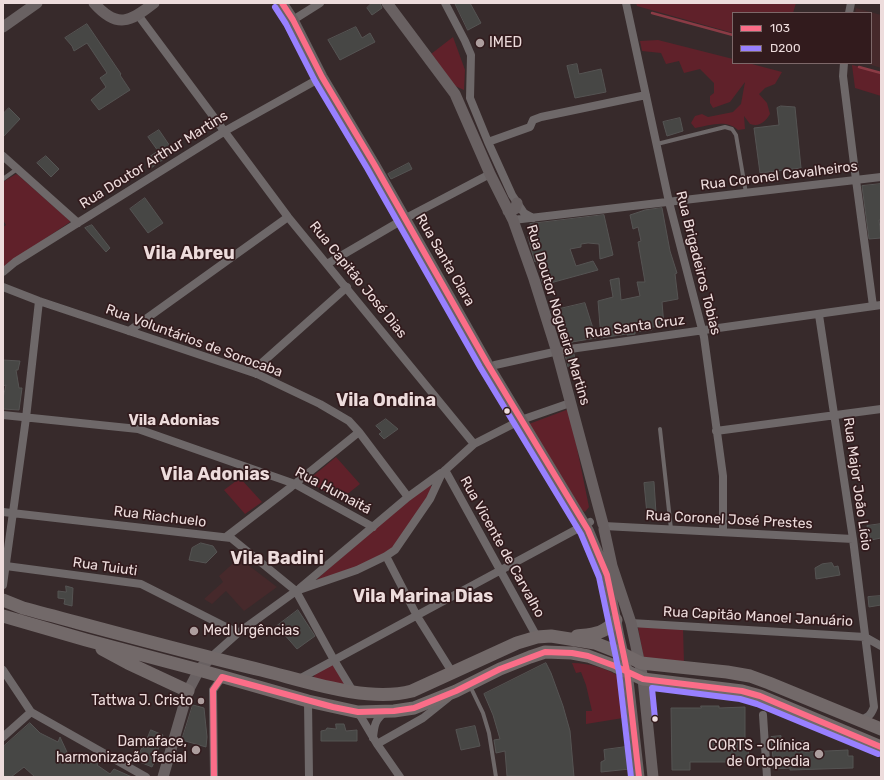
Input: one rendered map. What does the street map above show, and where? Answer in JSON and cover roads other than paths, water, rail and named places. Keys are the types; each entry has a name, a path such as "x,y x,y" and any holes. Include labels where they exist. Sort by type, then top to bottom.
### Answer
{"main road":[{"path":"3,27 37,3"},
{"path":"94,3 100,10 114,18 124,20 138,15 154,3"},
{"name":"Rua Santa Clara","path":"282,3 293,20 322,77 374,164 490,368 588,527 607,575 622,654 627,671 639,777"},
{"name":"Rua Doutor Nogueira Martins","path":"387,3 455,94 490,174 511,216 534,279 557,352 603,526 612,566 631,623 644,679 653,777"},
{"path":"511,216 517,203"},
{"path":"588,527 597,520 603,526"},
{"path":"3,600 23,608 210,658 354,693 379,695 403,693 412,690 517,643 537,637 566,638 594,643 640,663 727,672 750,676 881,729"},
{"path":"3,616 308,701 358,712 386,712 414,708 456,691 530,657 545,652 572,653 588,656 644,679 742,691 760,696 881,747"},
{"path":"566,638 600,633 616,620"},
{"path":"86,640 128,663 188,691"},
{"path":"163,777 188,691 199,670 210,658"}],"street":[{"path":"293,20 320,3"},
{"path":"445,3 471,55 470,98 488,142 517,203 524,213 533,218"},
{"name":"Rua Brigadeiros Tobias","path":"626,3 669,202 703,330 723,476 723,532"},
{"name":"Rua Capitão José Dias","path":"138,15 225,130 288,217 347,287 474,444"},
{"path":"844,64 844,76 856,180 877,306"},
{"name":"Rua Doutor Arthur Martins","path":"3,272 15,262 225,130 322,77"},
{"path":"488,142 530,127 533,120 541,117 646,95"},
{"path":"3,156 78,223"},
{"path":"327,264 404,219 490,174"},
{"name":"Rua Coronel Cavalheiros","path":"511,216 533,218 881,177"},
{"path":"130,331 288,217"},
{"name":"Rua Voluntários de Sorocaba","path":"3,287 39,302 257,374 320,404 349,421 408,497"},
{"path":"257,374 256,368 347,287"},
{"path":"3,582 26,418 39,302"},
{"name":"Rua Santa Cruz","path":"490,368 491,366 495,365 557,352 877,306"},
{"name":"Rua Major João Lício","path":"819,315 853,539 874,707 872,714 867,718 860,720"},
{"path":"210,658 238,633 296,591 408,497 433,484 443,471 474,444 522,422 571,405"},
{"path":"716,432 834,415 881,410"},
{"name":"Rua Humaitá","path":"3,415 138,429 295,484 373,527"},
{"path":"226,537 359,432"},
{"name":"Rua Vicente de Carvalho","path":"443,471 537,637"},
{"path":"296,591 357,570 395,550 430,500 433,484"},
{"name":"Rua Riachuelo","path":"3,512 226,537 231,539 296,591"},
{"name":"Rua Coronel José Prestes","path":"603,526 853,539"},
{"path":"298,680 500,571 588,527"},
{"path":"386,556 417,616 452,672"},
{"name":"Rua Tuiuti","path":"6,566 141,584 238,633"},
{"path":"296,591 354,693"},
{"name":"Rua Capitão Manoel Januário","path":"631,623 865,637 881,646"},
{"path":"3,670 31,712 146,777"},
{"path":"214,777 213,690 222,677"},
{"path":"375,741 423,718 456,691"},
{"path":"308,701 309,777"},
{"path":"3,737 31,712"},
{"path":"358,712 375,741 400,777"},
{"path":"375,741 374,726 377,719 386,712"},
{"path":"763,715 767,777"}],"lane":[{"path":"657,144 725,127 732,129 736,135 746,193"},
{"path":"3,179 17,169"},
{"path":"660,429 670,529"},
{"path":"469,684 483,714 489,733 496,777"}],"waterway":[{"path":"652,13 732,35"},
{"path":"859,67 881,73"}],"place":[{"name":"IMED","path":"480,43"},
{"name":"Med Urgências","path":"194,631"},
{"name":"Tattwa J. Cristo","path":"201,701"},
{"name":"Damaface, harmonização facial","path":"196,750"},
{"name":"CORTS - Clínica de Ortopedia","path":"819,754"}],"district":[{"name":"Vila Abreu","path":"189,254"},
{"name":"Vila Ondina","path":"386,401"},
{"name":"Vila Adonias","path":"174,421"},
{"name":"Vila Adonias","path":"215,475"},
{"name":"Vila Badini","path":"277,559"},
{"name":"Vila Marina Dias","path":"423,597"}]}
